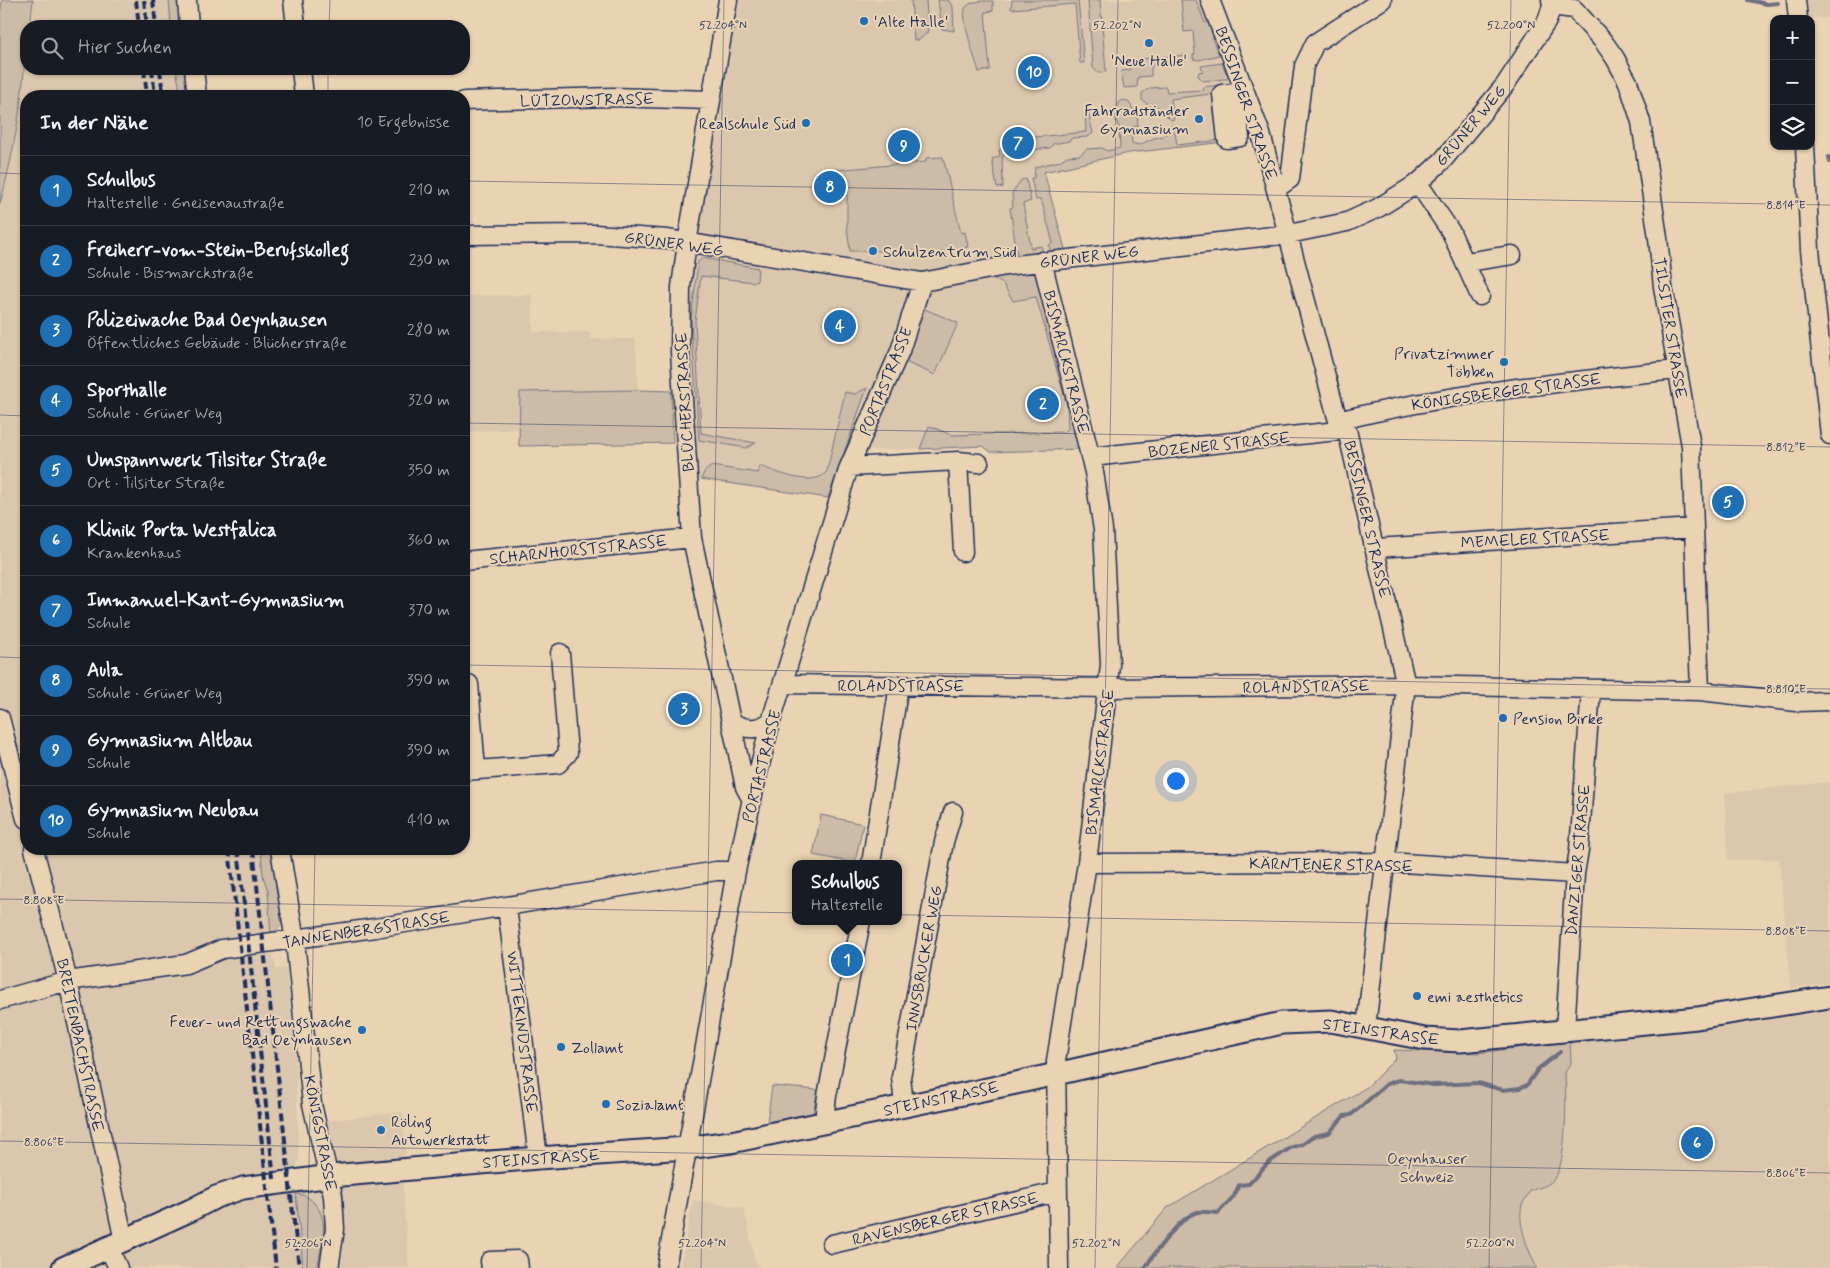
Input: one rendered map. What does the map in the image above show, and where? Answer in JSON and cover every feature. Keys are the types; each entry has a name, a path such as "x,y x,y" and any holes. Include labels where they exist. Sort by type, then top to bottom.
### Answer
{"main road":[{"name":"STEINSTRASSE","path":"62,1268 228,1192 330,1176 538,1158 687,1148 772,1135 1282,1023 1331,1021 1425,1039 1460,1041 1697,1018 1830,997"}],"street":[{"path":"187,0 189,20"},
{"path":"293,0 295,20"},
{"name":"BLÜCHERSTRASSE","path":"728,0 687,243 681,287 680,352 692,538 745,787 752,800"},
{"name":"BESSINGER STRASSE","path":"1210,0 1261,134 1376,548 1406,684 1366,1027"},
{"path":"1276,188 1290,178 1304,66 1315,43 1382,0"},
{"path":"1796,0 1798,15"},
{"name":"GRÜNER WEG","path":"470,235 595,234 668,239 922,282 1042,261 1289,234 1347,222 1378,208 1418,183 1443,160 1506,84 1547,21 1551,3"},
{"name":"TILSITER STRASSE","path":"1551,3 1574,10 1615,58 1628,82 1641,122 1658,238 1662,287 1691,446 1700,691"},
{"path":"195,75 196,90"},
{"path":"302,75 303,90"},
{"name":"LÜTZOWSTRASSE","path":"470,101 612,97 710,100"},
{"path":"1805,150 1810,250 1830,435"},
{"path":"1418,183 1451,232 1467,262 1480,296"},
{"path":"1467,262 1512,255"},
{"name":"BISMARCKSTRASSE","path":"1042,261 1091,458 1103,540 1110,665 1109,688 1087,863 1061,1024 1056,1074 1059,1268"},
{"name":"PORTASTRASSE","path":"666,1268 736,871 771,721 849,467 900,351 922,282"},
{"name":"KÖNIGSBERGER STRASSE","path":"1343,425 1400,405 1676,370"},
{"name":"BOZENER STRASSE","path":"1091,458 1343,425"},
{"path":"849,467 958,461 979,462"},
{"path":"958,461 963,552"},
{"name":"MEMELER STRASSE","path":"1376,548 1694,528"},
{"name":"SCHARNHORSTSTRASSE","path":"470,560 692,538"},
{"path":"470,770 558,764 564,759 568,753 560,653"},
{"name":"ROLANDSTRASSE","path":"782,684 1109,688 1406,684 1592,690 1700,691 1796,702 1829,700"},
{"path":"871,860 898,703 898,685"},
{"name":"DANZIGER STRASSE","path":"1565,1030 1575,874 1579,850 1592,690"},
{"path":"0,718 20,796"},
{"path":"731,722 741,728 752,729 762,728 771,721"},
{"name":"INNSBRUCKER WEG","path":"904,1105 901,1077 944,842 954,812"},
{"name":"BREITENBACHSTRASSE","path":"36,855 68,981 117,1244 118,1268"},
{"name":"KÖNIGSTRASSE","path":"281,855 296,941 312,1104 330,1176 335,1229 328,1268"},
{"name":"KÄRNTENER STRASSE","path":"1087,863 1386,862 1575,874"},
{"name":"TANNENBERGSTRASSE","path":"0,1000 68,981 186,964 222,949 296,941 507,907 716,870 736,871"},
{"name":"WITTEKINDSTRASSE","path":"507,907 538,1158"},
{"path":"827,1122 825,1111 827,1096 860,925"},
{"name":"RAVENSBERGER STRASSE","path":"832,1244 1057,1192"},
{"path":"491,1268 490,1261 518,1260 518,1268"}],"shaded area":[{"path":"33,0 169,0 171,20 31,20"},
{"name":"Schulzentrum Süd","path":"733,0 1205,0 1259,138 1129,153 1044,172 1065,249 1038,256 1076,430 991,452 983,446 853,451 837,499 690,478 683,352 690,243"},
{"path":"1804,0 1830,0 1830,18 1815,18 1815,15 1805,15"},
{"path":"23,75 177,75 180,90 21,90"},
{"path":"20,95 20,855 261,855 263,876 268,891 272,953 276,969 286,968 295,1049 299,1158 294,1174 313,1164 337,1158 328,1141 322,1121 403,1112 406,1162 401,1163 409,1268 317,1268 324,1221 318,1207 297,1194 303,1268 0,1268 0,204 7,177"},
{"path":"532,295 533,332 591,332 591,339 636,339 638,390 520,392 519,429 470,432 470,296"},
{"path":"1830,782 1830,983 1791,988 1779,859 1728,860 1725,793"},
{"path":"1830,1011 1830,1268 1537,1268 1529,1253 1523,1231 1522,1206 1530,1191 1546,1186 1555,1179 1565,1141 1565,1072 1571,1064 1570,1041 1717,1028"},
{"path":"693,1200 744,1208 755,1260 759,1268 680,1268"}],"green space":[{"path":"2,0 33,0 31,20 20,20 20,75 24,75 22,90 20,90 19,116 0,204 0,17"},
{"path":"169,0 180,0 182,20 171,20"},
{"path":"911,0 926,0 928,32 919,40 914,40"},
{"path":"938,0 948,0 953,7 954,31 942,29"},
{"path":"1012,0 1078,0 1084,63 1080,63 1075,4 1011,9"},
{"path":"1088,0 1100,0 1106,72 1098,73 1093,68"},
{"path":"1181,0 1196,0 1205,23 1213,21 1219,35 1212,38 1219,55 1199,60 1193,59 1195,54 1193,31 1184,32"},
{"path":"993,1 993,11 985,12 990,70 979,72 966,28 964,12 966,7 972,3"},
{"path":"1186,55 1186,60 1156,63 1151,68 1151,76 1138,77 1137,87 1124,88 1121,71 1130,70 1129,60"},
{"path":"1222,63 1226,73 1233,71 1236,78 1203,81 1198,76 1199,72 1203,71 1201,66"},
{"path":"177,75 189,75 190,90 180,90"},
{"path":"1238,83 1235,91 1171,99 1174,119 1171,120 1155,104 1147,104 1142,100 1142,93 1150,88 1166,87 1167,92 1204,90 1203,87"},
{"path":"1128,101 1137,115 1138,126 1131,127 1132,143 1139,145 1154,138 1164,136 1171,126 1174,125 1177,145 1240,138 1238,118 1251,116 1259,138 1129,153 1044,172 1065,249 1051,253 1049,245 1053,243 1041,199 1036,200 1031,178 1034,178 1035,167 1060,161 1067,156 1080,155 1087,149 1102,148 1107,151 1120,148 1119,127 1115,118 1119,102"},
{"path":"1085,112 1088,112 1093,133 1088,137 1072,138 1069,141 1053,144 1050,148 1032,150 1025,143 1025,138 1086,132"},
{"path":"1012,149 1002,157 1003,187 997,188 992,159 1000,156 999,150"},
{"path":"943,157 961,233 965,232 968,247 931,254 914,251 850,251 847,227 847,184 837,183 835,170 926,162 926,158"},
{"path":"1026,179 1031,201 1023,204 1031,248 1041,246 1044,255 1018,262 1010,208 1013,207 1012,193 1021,180"},
{"path":"703,258 758,268 757,281 754,282 701,276 695,321 701,433 756,443 746,448 699,440 691,320 698,262"},
{"path":"1040,267 1081,449 991,452 983,446 920,449 929,426 952,435 1064,432 1068,429 1067,406 1036,297 1013,301 1003,284 993,278 991,274"},
{"path":"920,307 958,323 935,375 898,359"},
{"path":"867,388 828,498 701,479 705,471 712,466 758,473 760,466 795,478 805,479 821,476 827,471 845,392 855,394"},
{"path":"671,391 673,443 519,446 520,392"},
{"path":"821,815 863,824 856,860 839,860 813,855"},
{"path":"261,855 275,855 283,924 271,935 268,891 263,876"},
{"name":"Oeynhauser Schweiz","path":"1570,1041 1571,1064 1565,1072 1565,1128 1559,1171 1549,1183 1530,1191 1522,1205 1522,1229 1537,1268 1117,1268 1167,1208 1367,1087 1396,1058 1394,1050 1478,1053"},
{"path":"772,1086 818,1090 813,1113 767,1122"},
{"path":"296,1194 310,1199 319,1210 322,1218 323,1234 317,1268 303,1268"}],"waterway":[{"path":"1748,0 1767,4 1778,3"},
{"path":"1829,157 1830,162"},
{"path":"1145,1268 1168,1236 1184,1220 1198,1212 1218,1213 1234,1196 1239,1185 1249,1184 1268,1163 1290,1148 1303,1144 1314,1136 1329,1133 1344,1116 1351,1115 1387,1084 1399,1080 1434,1085 1478,1083 1503,1090 1520,1088 1527,1085 1538,1069 1560,1052"}],"railway":[{"path":"136,0 138,20"},
{"path":"144,0 146,20"},
{"path":"153,0 155,20"},
{"path":"145,75 146,90"},
{"path":"153,75 154,90"},
{"path":"161,75 162,90"},
{"path":"230,855 276,1268"},
{"path":"239,855 274,1179"},
{"path":"254,855 299,1268"}],"place":[{"name":"'Alte Halle'","path":"864,21"},
{"name":"'Neue Halle'","path":"1149,43"},
{"name":"Gymnasium Neubau","path":"1034,72"},
{"name":"Fahrradständer Gymnasium","path":"1199,119"},
{"name":"Realschule Süd","path":"806,123"},
{"name":"Immanuel-Kant-Gymnasium","path":"1018,143"},
{"name":"Gymnasium Altbau","path":"904,146"},
{"name":"Aula","path":"830,187"},
{"name":"Schulzentrum Süd","path":"873,251"},
{"name":"Sporthalle","path":"840,326"},
{"name":"Privatzimmer Többen","path":"1504,362"},
{"name":"Freiherr-vom-Stein-Berufskolleg","path":"1043,404"},
{"name":"Umspannwerk Tilsiter Straße","path":"1728,502"},
{"name":"Polizeiwache Bad Oeynhausen","path":"684,709"},
{"name":"Pension Birke","path":"1503,718"},
{"name":"Schulbus","path":"847,960"},
{"name":"emi aesthetics","path":"1417,996"},
{"name":"Feuer- und Rettungswache Bad Oeynhausen","path":"362,1030"},
{"name":"Zollamt","path":"561,1047"},
{"name":"Sozialamt","path":"606,1104"},
{"name":"Röling Autowerkstatt","path":"381,1130"},
{"name":"Klinik Porta Westfalica","path":"1697,1143"}]}
